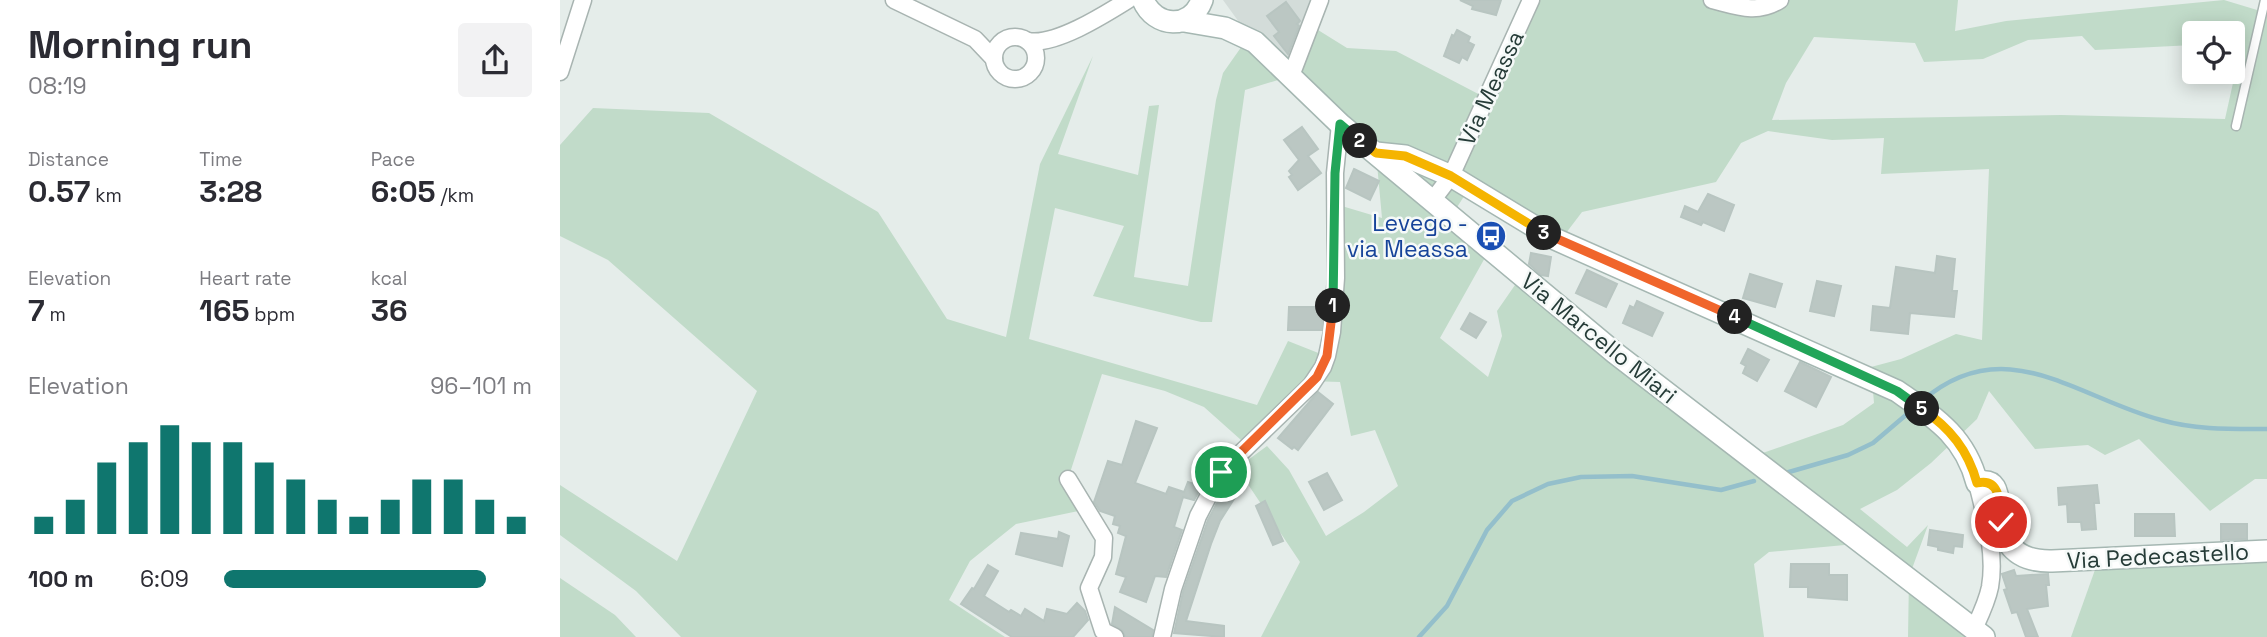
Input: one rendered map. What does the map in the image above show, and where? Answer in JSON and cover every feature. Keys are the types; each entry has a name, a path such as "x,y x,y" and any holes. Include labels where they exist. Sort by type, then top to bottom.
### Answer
{"main road":[{"name":"Via Marcello Miari","path":"1184,21 1198,10 1202,1"},
{"name":"Via Marcello Miari","path":"1202,1 1210,17 1225,28 1255,42 1340,124 1615,354 1979,633"},
{"name":"Via Marcello Miari","path":"1145,5 1164,22 1184,21 1225,28"},
{"path":"1376,153 1405,156 1451,176 1555,239 1897,391 1932,415 1953,435 1967,453 1977,483"},
{"name":"Via Pedecastello","path":"1977,483 1986,482 1994,486 2007,541 2017,554 2032,560 2267,551"}],"street":[{"path":"560,72 583,0"},
{"path":"894,0 975,39 994,59 1004,76 1017,79 1030,73 1036,57 1049,40"},
{"path":"1028,41 1049,40 1105,14 1128,0"},
{"path":"1291,76 1321,0"},
{"name":"Via Meassa","path":"1432,201 1451,176 1531,0"},
{"path":"1712,0 1753,9 1769,6 1780,0"},
{"path":"1105,14 1145,5"},
{"path":"994,59 998,46 1008,38 1021,37 1033,46 1036,57"},
{"path":"1162,637 1173,589 1198,516 1221,472 1311,385 1327,356 1332,332 1336,278 1335,173 1340,124"},
{"path":"1068,479 1104,538 1103,557 1089,588 1103,631 1115,637"},
{"path":"1977,483 1987,527 1992,573 1979,633"}],"lane":[{"path":"2236,126 2265,0"}],"shaded area":[{"path":"1223,0 1318,0 1291,76 1249,36"}],"green space":[{"path":"1531,0 1713,0 1746,7 1772,0 1958,0 1955,31 2006,21 2224,0 2267,13 2267,479 2255,479 2210,511 2139,439 2105,455 2088,445 2035,449 1989,391 1977,419 1931,463 1897,490 1860,509 1907,547 1928,525 1909,577 1866,543 1769,552 1754,564 1764,637 1261,637 1300,562 1237,468 1267,446 1289,470 1326,536 1398,486 1375,430 1351,436 1340,382 1308,381 1241,440 1204,407 1165,391 1102,374 1068,479 1088,509 1016,524 970,561 949,600 1005,637 681,637 636,591 560,535 560,485 677,561 757,391 608,260 560,236 560,145 593,108 709,113 878,212 947,319 1006,337 1040,164 1093,56 1058,154 1138,175 1149,106 1159,105 1134,277 1188,286 1216,100 1223,73 1249,36 1290,76 1310,25 1347,48 1396,51 1486,98","holes":["2182,21 2245,21 2245,84 2233,84 2225,119 2061,115 1772,120 1786,83 1814,37 1915,43 1924,62 1983,59 2028,40 2082,36 2095,50 2182,46","1291,76 1376,153 1382,218 1335,204 1326,356 1288,341 1257,405 1029,339 1055,208 1124,226 1093,296 1201,322 1212,322 1245,90","1768,131 1832,140 1884,138 1881,174 1989,169 1982,340 1956,334 1901,359 1871,367 1874,403 1843,425 1757,455 1524,272 1497,311 1502,336 1488,377 1440,338 1491,247 1452,215 1470,187 1563,237 1582,212 1716,182 1741,143"]},
{"path":"2267,558 2267,637 2071,637 2096,567"},
{"path":"1909,577 1989,637 1908,637"},
{"path":"560,578 615,615 636,637 560,637"}],"building":[{"path":"1460,0 1501,0 1496,15 1472,9 1473,6"},
{"path":"1286,2 1300,21 1288,54 1274,36 1279,32 1267,16"},
{"path":"1457,30 1470,37 1468,42 1474,45 1467,60 1462,57 1459,63 1444,56 1452,35 1454,36"},
{"path":"1302,127 1318,149 1308,156 1321,173 1298,190 1289,177 1292,175 1289,171 1299,160 1284,140"},
{"path":"1354,169 1379,181 1370,200 1346,188"},
{"path":"1708,194 1734,205 1724,231 1681,217 1685,206 1698,212"},
{"path":"1531,253 1551,257 1548,276 1541,275 1529,264"},
{"path":"1937,256 1955,259 1952,291 1957,291 1954,317 1910,313 1908,334 1871,330 1873,306 1890,308 1896,267 1935,273"},
{"path":"1587,270 1617,284 1606,307 1576,293"},
{"path":"1750,274 1782,284 1775,307 1743,298"},
{"path":"1817,281 1841,286 1834,316 1810,311"},
{"path":"1637,301 1663,313 1652,336 1623,323 1630,306 1634,308"},
{"path":"1289,307 1323,307 1322,330 1288,330"},
{"path":"1470,313 1486,322 1476,338 1461,329"},
{"path":"1748,349 1769,360 1757,381 1743,373 1746,366 1741,363"},
{"path":"1800,362 1831,377 1816,407 1785,391"},
{"path":"1318,392 1333,404 1298,450 1294,447 1292,449 1278,438"},
{"path":"1136,421 1157,428 1135,483 1166,494 1169,487 1184,492 1188,482 1200,486 1209,473 1194,500 1183,497 1174,527 1182,530 1166,577 1155,576 1146,602 1120,592 1126,577 1116,574 1126,536 1118,533 1120,526 1113,524 1115,516 1100,511 1094,502 1108,461 1122,465"},
{"path":"1327,473 1342,500 1324,510 1309,482"},
{"path":"1227,484 1239,491 1220,521 1186,621 1224,626 1224,637 1174,633 1183,592 1208,520"},
{"path":"2097,485 2099,503 2094,503 2096,529 2082,530 2081,522 2068,522 2067,504 2059,505 2058,488"},
{"path":"1265,501 1283,541 1273,545 1256,506"},
{"path":"2135,514 2174,514 2175,536 2135,536"},
{"path":"2221,524 2247,524 2247,539 2221,540"},
{"path":"1930,530 1963,535 1962,547 1954,546 1953,553 1928,545"},
{"path":"1059,532 1069,536 1062,566 1016,554 1021,533 1058,539"},
{"path":"1791,564 1829,564 1829,575 1847,575 1847,600 1808,597 1808,587 1790,587"},
{"path":"988,565 998,571 984,596 1009,612 1011,610 1021,616 1025,609 1044,621 1047,609 1067,614 1077,603 1085,611 1088,620 1073,637 1012,637 961,604 972,588 974,589"},
{"path":"2014,570 2016,576 2048,574 2048,606 2027,609 2038,637 2026,637 2017,612 2012,613 2002,574"},
{"path":"1115,607 1153,630 1152,637 1125,637 1123,631 1112,624"}],"waterway":[{"path":"1922,401 1953,380 1983,370 2012,370 2041,375 2161,420 2187,426 2267,429"},
{"path":"1782,474 1848,455 1873,443 1913,409"},
{"path":"1419,637 1447,606 1487,530 1512,501 1548,484 1581,477 1632,476 1721,490 1754,481"}],"place":[{"name":"Levego - via Meassa","path":"1491,236"}],"route":[{"path":"1221,472 1311,385 1327,356 1332,332 1336,278 1335,173 1340,124 1376,153 1405,156 1451,176 1555,239 1897,391 1947,428 1967,453 1977,483 1982,481 1994,486 2001,522"}]}
